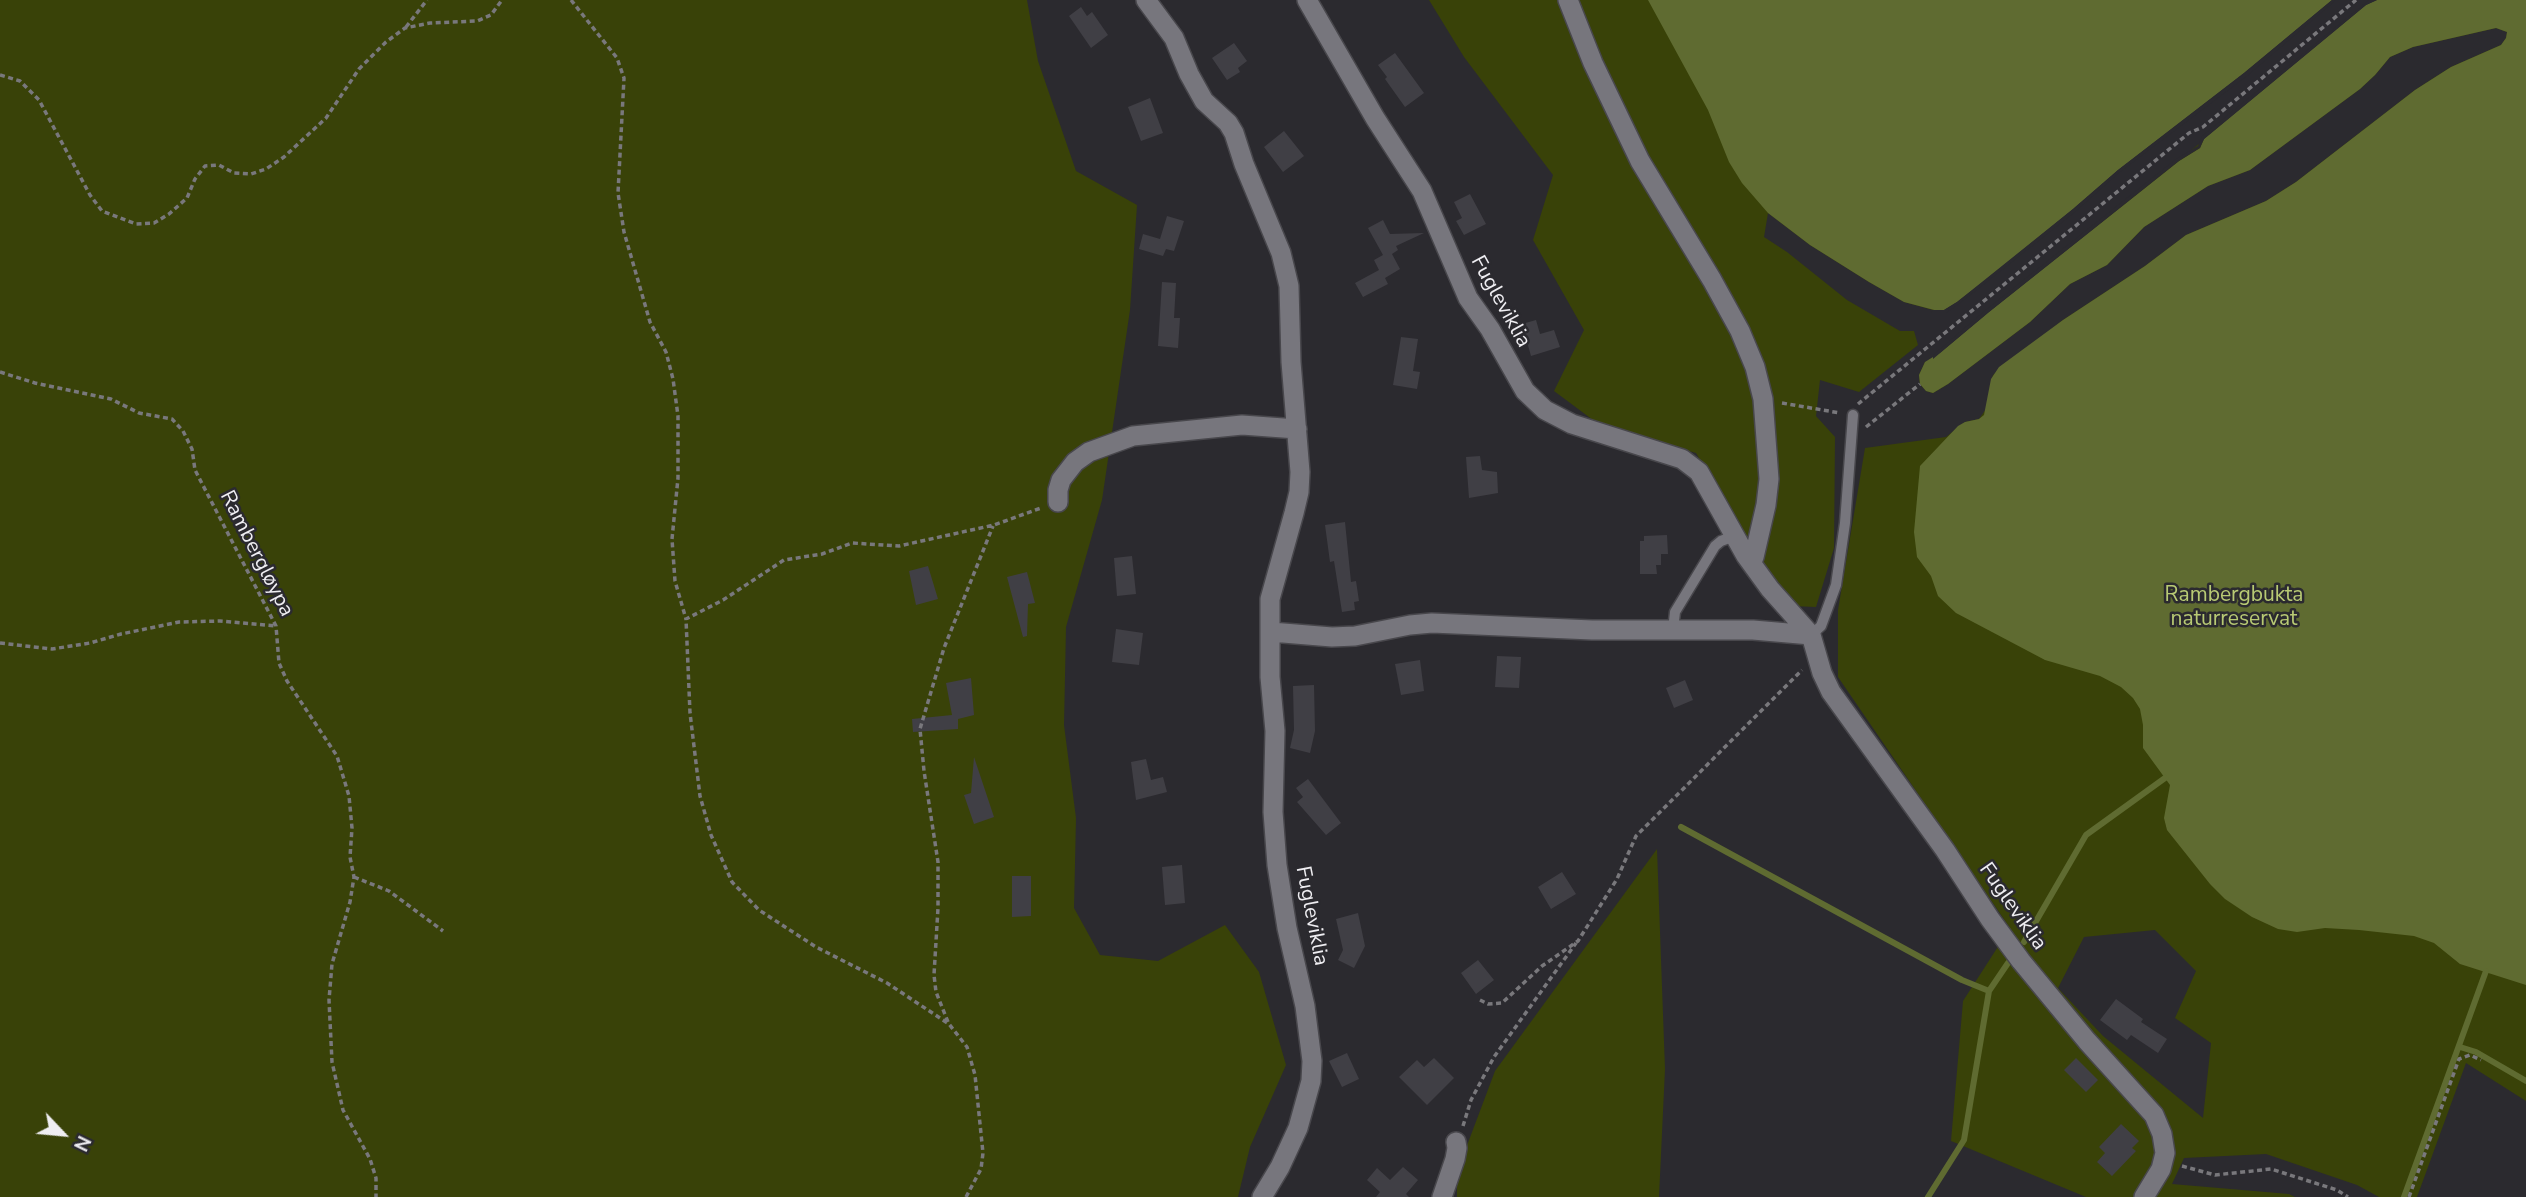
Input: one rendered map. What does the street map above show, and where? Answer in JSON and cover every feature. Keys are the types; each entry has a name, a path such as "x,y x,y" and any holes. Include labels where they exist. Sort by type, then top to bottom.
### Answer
{"street":[{"name":"Fugleviklia","path":"1146,0 1174,38 1204,101 1234,132 1282,253 1289,286 1291,362 1300,472 1299,492 1270,599 1270,677 1275,740 1272,792 1275,842 1287,928 1305,1006 1312,1061 1311,1081 1298,1128 1286,1157 1262,1197"},
{"name":"Fugleviklia","path":"1307,0 1375,118 1422,191 1468,298 1490,329 1525,391 1545,410 1572,424 1689,462 1699,472 1734,536 1770,589 1811,635 1831,692 1842,709 1945,850 1990,919 2087,1041 2154,1115 2164,1145 2163,1162"},
{"path":"1568,0 1592,63 1640,161 1712,280 1740,331 1755,367 1763,399 1769,479 1766,505 1754,557 1751,560"},
{"path":"1058,502 1058,490 1067,470 1089,452 1122,439 1154,432 1242,425 1297,429"},
{"path":"1271,632 1332,637 1356,636 1432,623 1592,630 1743,630 1811,635"},
{"path":"1442,1197 1455,1159 1455,1142"},
{"path":"2144,1197 2163,1162"}],"lane":[{"path":"1811,635 1821,626 1836,585 1842,553 1853,415"},
{"path":"1673,630 1675,612 1715,546 1734,536"}],"path":[{"path":"0,75 20,81 40,100 90,195 102,211 136,224 154,223 187,198 205,166 219,165 234,173 251,174 266,169 284,157 326,118 359,69 386,42 405,29 427,0"},
{"path":"405,29 430,23 477,21 491,15 502,0"},
{"path":"571,0 617,58 624,78 618,193 624,232 650,322 666,352 674,379 678,416 678,478 672,539 675,581 686,619 690,713 700,796 711,835 732,882 759,910 816,947 887,983 949,1024"},
{"path":"1763,399 1794,407 1853,415 1862,400 2189,133 2203,127 2356,0"},
{"name":"Rambergløypa","path":"0,372 35,383 111,399 139,412 172,419 183,430 192,449 195,470 276,626 279,663 283,672 337,756 349,796 352,828 350,857 354,877 350,902 332,964 329,1000 332,1062 343,1110 370,1159 376,1178 376,1197"},
{"path":"1852,440 1920,384"},
{"path":"686,619 723,600 784,560 822,554 852,543 899,546 994,525 1058,502"},
{"path":"966,1197 983,1162 983,1138 972,1061 967,1047 949,1024 936,992 934,975 939,908 938,862 920,729 944,648 994,525"},
{"path":"0,643 52,649 179,622 220,621 276,626"},
{"path":"1455,1142 1471,1100 1494,1057 1577,941 1617,879 1636,836 1796,674 1818,660"},
{"path":"354,877 388,891 443,931"},
{"path":"1479,1000 1488,1004 1502,1003 1542,965 1577,941"},
{"path":"2409,1197 2459,1059 2470,1055 2481,1060"},
{"path":"2163,1162 2215,1175 2271,1169 2348,1197"}],"green space":[{"path":"0,0 1027,0 1038,61 1076,171 1137,205 1130,310 1102,500 1066,627 1064,725 1076,818 1074,908 1100,955 1158,961 1225,925 1259,972 1286,1065 1250,1147 1238,1197 0,1197"},
{"path":"1429,0 2332,0 1933,310 1904,302 1869,282 1810,245 1768,213 1764,237 1847,300 1900,331 1914,331 1918,345 1859,392 1820,380 1816,416 1835,437 1834,548 1816,607 1792,606 1731,513 1696,453 1601,426 1554,391 1584,330 1533,240 1553,175 1464,57"},
{"name":"Rambergbukta naturreservat","path":"2377,0 2526,0 2526,1101 2466,1063 2417,1197 2379,1197 2357,1185 2266,1154 2184,1158 2172,1184 2289,1194 2295,1197 2086,1197 1951,1141 1963,1001 2010,928 1838,677 1838,610 1865,448 1946,437 1965,422 1979,419 1986,409 1993,375 2063,320 2145,266 2186,235 2266,201 2296,182 2415,90 2451,67 2501,45 2507,32 2496,28 2413,47 2390,57 2360,89 2250,170 2208,186 2144,227 2107,265 2070,284 2030,322 1933,393 1926,391 1920,384 1919,375 1925,362 1933,359","holes":["2155,930 2196,971 2175,1018 2211,1043 2203,1118 2103,1036 2058,988 2084,937"]},
{"path":"1657,849 1665,1069 1659,1197 1457,1197 1457,1172 1495,1071"}],"shaded area":[{"path":"1648,0 2332,0 2244,73 2118,170 1988,278 1957,302 1938,311 1904,302 1869,282 1810,245 1768,213 1742,183 1729,162 1708,110"},
{"name":"Rambergbukta naturreservat","path":"2377,0 2526,0 2526,985 2460,964 2434,943 2414,936 2325,928 2297,932 2278,929 2252,917 2225,899 2167,830 2164,818 2170,785 2143,748 2140,709 2133,698 2121,687 2100,676 2045,660 1956,613 1938,596 1931,576 1917,557 1914,532 1920,466 1958,426 1984,415 1991,379 1999,367 2186,235 2266,201 2296,182 2415,90 2451,67 2501,45 2506,38 2507,32 2496,28 2413,47 2390,57 2360,89 2250,170 2208,186 2144,227 2107,265 2070,284 2030,322 1948,384 1933,393 1926,391 1920,384 1919,375 1925,362 2179,161 2200,148 2204,139 2366,5"}],"pier":[{"path":"2332,0 2336,0 2247,76 2120,172 2075,212 1959,304 1946,313 1931,313 1933,310 1944,310 1957,302"},
{"path":"2369,0 2377,0 2366,5 2204,139 2200,148 2179,161 1933,359 1933,355 1987,309 2176,159 2198,146 2202,136"}],"building":[{"path":"1081,7 1087,16 1092,12 1108,35 1091,48 1069,16"},
{"path":"1234,43 1247,61 1238,68 1240,72 1227,80 1212,58"},
{"path":"1395,53 1424,93 1405,107 1378,65"},
{"path":"1150,98 1163,133 1141,141 1128,107"},
{"path":"1284,131 1304,156 1283,172 1264,147"},
{"path":"1470,194 1486,224 1464,235 1456,221 1462,218 1454,202"},
{"path":"1167,216 1184,221 1174,251 1166,249 1163,256 1139,249 1143,234 1160,239"},
{"path":"1383,220 1390,234 1424,233 1396,246 1398,250 1392,254 1400,269 1385,278 1388,284 1363,297 1355,283 1379,270 1374,260 1383,255 1368,228"},
{"path":"1162,282 1176,283 1174,318 1180,318 1178,348 1158,346"},
{"path":"1536,320 1540,334 1554,330 1560,347 1531,356 1522,324"},
{"path":"1401,337 1418,339 1413,371 1420,372 1417,389 1393,385"},
{"path":"1480,456 1482,470 1497,472 1498,493 1469,498 1466,457"},
{"path":"1345,522 1351,582 1356,581 1359,601 1354,602 1355,610 1342,612 1334,561 1330,562 1325,525"},
{"path":"1667,535 1668,554 1661,554 1661,565 1656,565 1657,574 1640,574 1640,541 1644,541 1644,536"},
{"path":"1132,556 1136,594 1117,596 1114,558"},
{"path":"928,566 938,599 916,605 909,571"},
{"path":"1027,572 1035,603 1028,604 1027,636 1023,637 1007,577"},
{"path":"1116,629 1143,633 1139,665 1112,662"},
{"path":"1497,656 1521,657 1519,688 1495,687"},
{"path":"1420,660 1424,691 1401,695 1395,664"},
{"path":"971,678 974,715 958,719 958,729 913,732 912,719 952,715 946,683"},
{"path":"1685,680 1693,700 1674,708 1666,688"},
{"path":"1314,685 1315,731 1310,753 1290,748 1294,730 1293,686"},
{"path":"974,757 994,817 974,824 964,795 971,793"},
{"path":"1146,759 1151,780 1163,777 1167,792 1136,800 1131,762"},
{"path":"1308,779 1341,823 1326,835 1297,802 1303,797 1296,788"},
{"path":"1182,865 1185,903 1165,905 1162,867"},
{"path":"1562,872 1576,894 1551,909 1538,887"},
{"path":"1012,876 1031,876 1031,916 1012,917"},
{"path":"1358,913 1365,946 1354,968 1338,960 1343,950 1336,919"},
{"path":"1478,960 1494,980 1476,994 1461,973"},
{"path":"2116,999 2143,1019 2141,1022 2167,1039 2158,1053 2131,1035 2127,1040 2100,1020"},
{"path":"1347,1053 1359,1079 1342,1087 1329,1061"},
{"path":"1434,1058 1454,1078 1427,1105 1399,1077 1417,1060 1424,1067"},
{"path":"2076,1058 2098,1080 2086,1092 2064,1070"},
{"path":"2121,1124 2139,1141 2132,1148 2136,1151 2112,1176 2097,1162 2105,1153 2099,1147"},
{"path":"1403,1167 1418,1180 1406,1194 1409,1197 1376,1197 1380,1192 1367,1180 1377,1168 1390,1180"}],"waterway":[{"path":"2024,942 2086,835 2165,778"},
{"path":"1681,827 1962,980 1989,991"},
{"path":"1928,1197 1964,1140 1989,991 2008,963"},
{"path":"2404,1197 2486,971"},
{"path":"2460,1047 2476,1052 2526,1081"}]}
